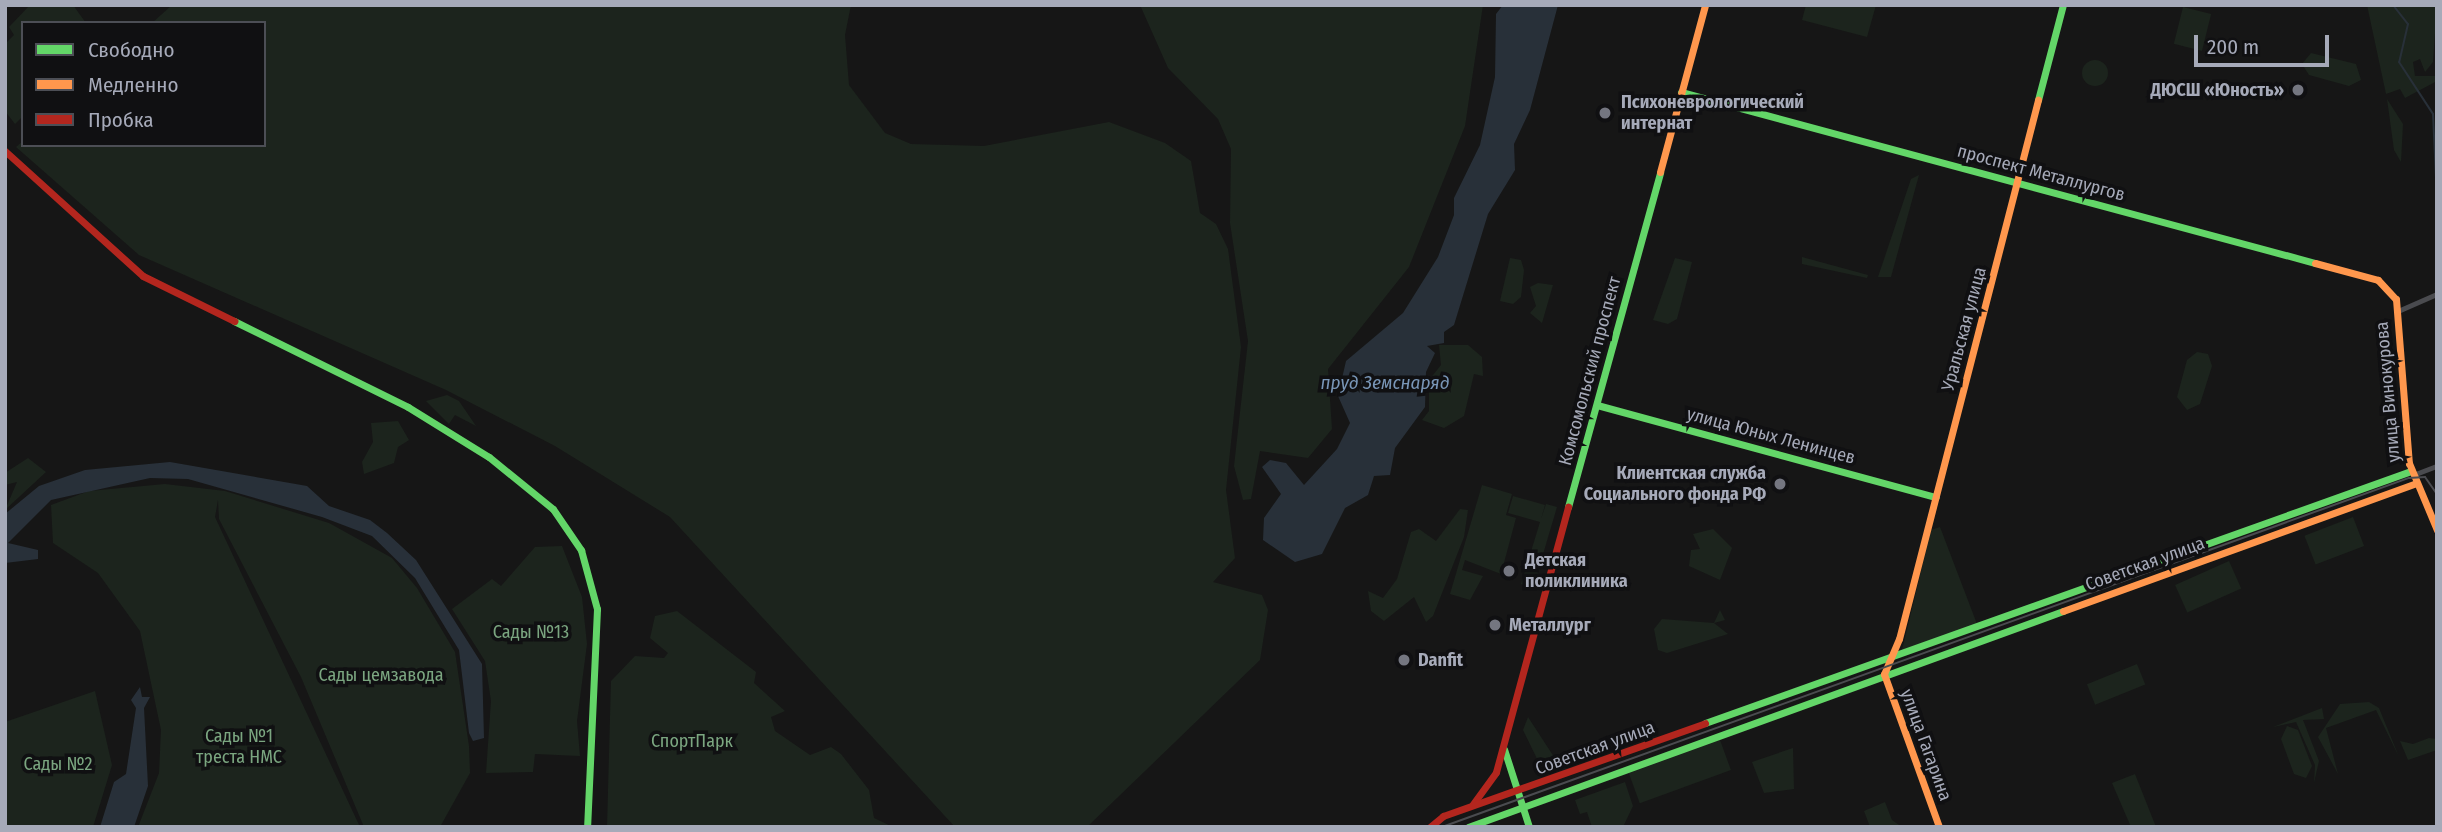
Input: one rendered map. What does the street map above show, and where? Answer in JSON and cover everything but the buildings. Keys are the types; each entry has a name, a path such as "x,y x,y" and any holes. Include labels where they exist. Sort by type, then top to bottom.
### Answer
{"street":[{"name":"Комсомольский проспект","path":"1469,807 1489,788 1504,744 1704,5"},
{"name":"Уральская улица","path":"1891,660 2019,184 2063,5"},
{"name":"проспект Металлургов","path":"1681,92 2364,275 2389,289"},
{"path":"5,151 143,276 408,407 499,464 560,517 581,550 599,628 587,827"},
{"name":"улица Винокурова","path":"2389,289 2398,311 2412,473 2437,530"},
{"path":"2398,311 2437,294"},
{"name":"улица Юных Ленинцев","path":"1597,405 1936,497"},
{"path":"2412,473 2437,467"},
{"name":"Советская улица","path":"1430,827 1469,807 1517,793 2412,473"},
{"name":"Советская улица","path":"1468,827 1521,805 2417,484"},
{"path":"1884,674 1891,660"},
{"name":"улица Гагарина","path":"1884,674 1939,827"},
{"path":"1504,744 1529,827"}],"green space":[{"path":"30,5 73,5 85,21 21,21 21,118 15,124 5,111 5,44 14,35 9,27"},
{"path":"172,5 851,5 845,35 849,85 885,133 911,144 984,146 1109,122 1165,143 1191,161 1200,213 1216,224 1228,249 1241,347 1226,490 1235,558 1213,582 1262,595 1268,610 1260,660 1087,827 955,827 670,517 555,446 446,390 139,255 16,147 21,143 21,147 266,147 266,21 154,21"},
{"path":"1140,5 1483,5 1465,126 1409,267 1328,369 1332,429 1308,458 1260,451 1251,499 1243,500 1234,466 1248,341 1230,223 1231,149 1218,119 1168,68"},
{"path":"1806,5 1876,5 1867,37 1802,20"},
{"path":"2367,5 2437,5 2433,62 2425,72 2420,59 2413,62 2415,76 2437,76 2437,81 2405,98 2400,89 2386,94"},
{"path":"2183,7 2211,14 2202,51 2174,44"},
{"path":"2311,53 2356,64 2361,80 2349,86 2309,75 2302,64"},
{"path":"2095,60 2104,64 2108,73 2104,82 2095,86 2086,82 2082,73 2086,64"},
{"path":"2387,99 2403,124 2401,162 2394,150"},
{"path":"1919,175 1891,277 1878,277 1911,179"},
{"path":"1802,257 1868,275 1867,278 1802,264"},
{"path":"1510,258 1521,260 1524,270 1521,297 1513,304 1500,301"},
{"path":"1675,258 1692,262 1677,319 1668,324 1653,320"},
{"path":"1538,283 1553,285 1542,323 1530,313 1536,306 1530,287"},
{"path":"1439,345 1468,345 1482,357 1483,376 1474,374 1464,416 1444,428 1422,420 1429,411 1429,380 1441,365"},
{"path":"2197,352 2208,354 2212,366 2200,404 2187,410 2177,397 2187,360"},
{"path":"447,395 459,401 476,426 455,415 449,424 426,401"},
{"path":"398,421 409,440 398,447 394,463 364,474 362,462 373,442 371,423"},
{"path":"28,458 46,472 5,510 17,482 5,485 5,473"},
{"path":"165,484 225,491 329,523 392,558 417,588 455,652 469,746 470,773 440,827 364,827 301,677 219,519 218,500 215,517 360,827 138,827 159,773 161,730 140,631 98,573 53,543 51,505 89,491"},
{"path":"1482,485 1512,494 1506,515 1516,518 1501,574 1465,560 1462,570 1483,576 1470,600 1450,594"},
{"path":"1513,496 1545,505 1541,519 1546,504 1557,507 1533,588 1521,584 1540,522 1508,513"},
{"path":"1460,509 1468,510 1464,537 1433,616 1426,622 1414,597 1384,621 1371,611 1368,591 1383,598 1397,579 1411,532 1419,529 1436,541"},
{"path":"2353,517 2364,546 2316,565 2304,536"},
{"path":"1940,527 1977,624 1902,650 1931,530"},
{"path":"1713,529 1732,548 1720,580 1689,566 1691,550 1700,549 1693,534"},
{"name":"Сады №13","path":"562,546 582,597 587,644 577,721 580,756 535,754 533,772 486,773 491,701 485,661 452,609 492,579 501,586 535,547"},
{"path":"2229,561 2241,588 2187,612 2175,585"},
{"path":"1720,610 1725,620 1714,623"},
{"name":"СпортПарк","path":"677,611 756,672 754,683 785,711 771,717 775,731 810,755 831,747 841,754 869,790 874,818 893,827 607,827 611,681 635,656 664,658 668,653 650,638 655,616"},
{"path":"1662,619 1714,623 1728,634 1667,653 1658,650 1654,629"},
{"path":"2137,664 2145,684 2095,705 2087,684"},
{"name":"Сады №2","path":"95,691 112,765 93,827 5,827 5,722"},
{"path":"2369,702 2379,708 2399,757 2376,710 2326,728 2338,774 2318,737 2340,704"},
{"path":"2322,708 2324,719 2303,720 2319,761 2314,783 2315,765 2296,722 2273,727"},
{"path":"1528,717 1556,760 1541,767 1523,730"},
{"path":"2287,726 2298,730 2312,766 2306,778 2294,774 2281,739"},
{"path":"2429,738 2437,739 2437,750 2408,760 2400,741 2413,744"},
{"path":"1720,740 1731,770 1640,803 1629,773"},
{"path":"1793,748 1794,789 1764,793 1752,762"},
{"path":"2135,774 2156,827 2131,827 2112,783"},
{"path":"1625,782 1633,806 1623,827 1592,827 1587,812 1580,814 1575,800"},
{"path":"1885,802 1892,820 1902,827 1870,827 1864,811"}],"water":[{"name":"пруд Земснаряд","path":"1503,5 1558,5 1530,110 1514,144 1515,170 1488,214 1454,325 1444,332 1444,343 1427,346 1435,353 1426,372 1425,407 1395,448 1390,475 1374,476 1368,495 1345,508 1322,554 1295,562 1263,540 1264,518 1281,494 1262,467 1270,460 1286,463 1304,485 1337,449 1350,423 1338,396 1346,361 1403,313 1438,257 1454,215 1454,198 1480,145 1495,77 1496,14"},
{"path":"170,462 307,486 329,506 370,520 387,533 416,560 482,664 484,738 473,741 469,733 459,650 415,578 372,536 322,517 188,479 150,478 51,500 8,543 38,550 38,559 5,563 5,514 39,486 85,470"},
{"path":"140,687 142,697 150,697 144,708 148,786 134,827 100,827 114,782 126,774 136,708 131,700"}],"waterway":[{"path":"2393,5 2408,24 2399,62 2433,114 2437,200"}],"tram line":[{"path":"1442,827 2409,478 2425,477 2437,494"}],"traffic: fast":[{"path":"2038,100 2063,5"},
{"path":"1681,92 2315,263"},
{"path":"1568,507 1660,172"},
{"path":"234,321 408,407 489,457 553,509 581,550 597,609 587,827"},
{"path":"1597,405 1936,497"},
{"path":"1705,723 2411,471"},
{"path":"1468,827 2063,611"},
{"path":"1504,749 1529,827"}],"traffic: slow":[{"path":"1660,172 1705,5"},
{"path":"1884,674 1899,639 2038,100"},
{"path":"2315,263 2378,280 2396,299 2409,463 2437,530"},
{"path":"2063,611 2417,483"},
{"path":"1884,674 1939,827"}],"traffic: jam":[{"path":"5,151 143,276 234,321"},
{"path":"1473,804 1496,772 1568,507"},
{"path":"1430,827 1443,816 1705,723"}],"place":[{"name":"ДЮСШ «Юность»","path":"2298,90"},
{"name":"Психоневрологический интернат","path":"1605,113"},
{"name":"Клиентская служба Социального фонда РФ","path":"1780,484"},
{"name":"Детская поликлиника","path":"1509,571"},
{"name":"Металлург","path":"1495,625"},
{"name":"Danfit","path":"1404,660"}],"park label":[{"name":"Сады цемзавода","path":"381,675"},
{"name":"Сады №1 треста НМС","path":"239,747"}]}
